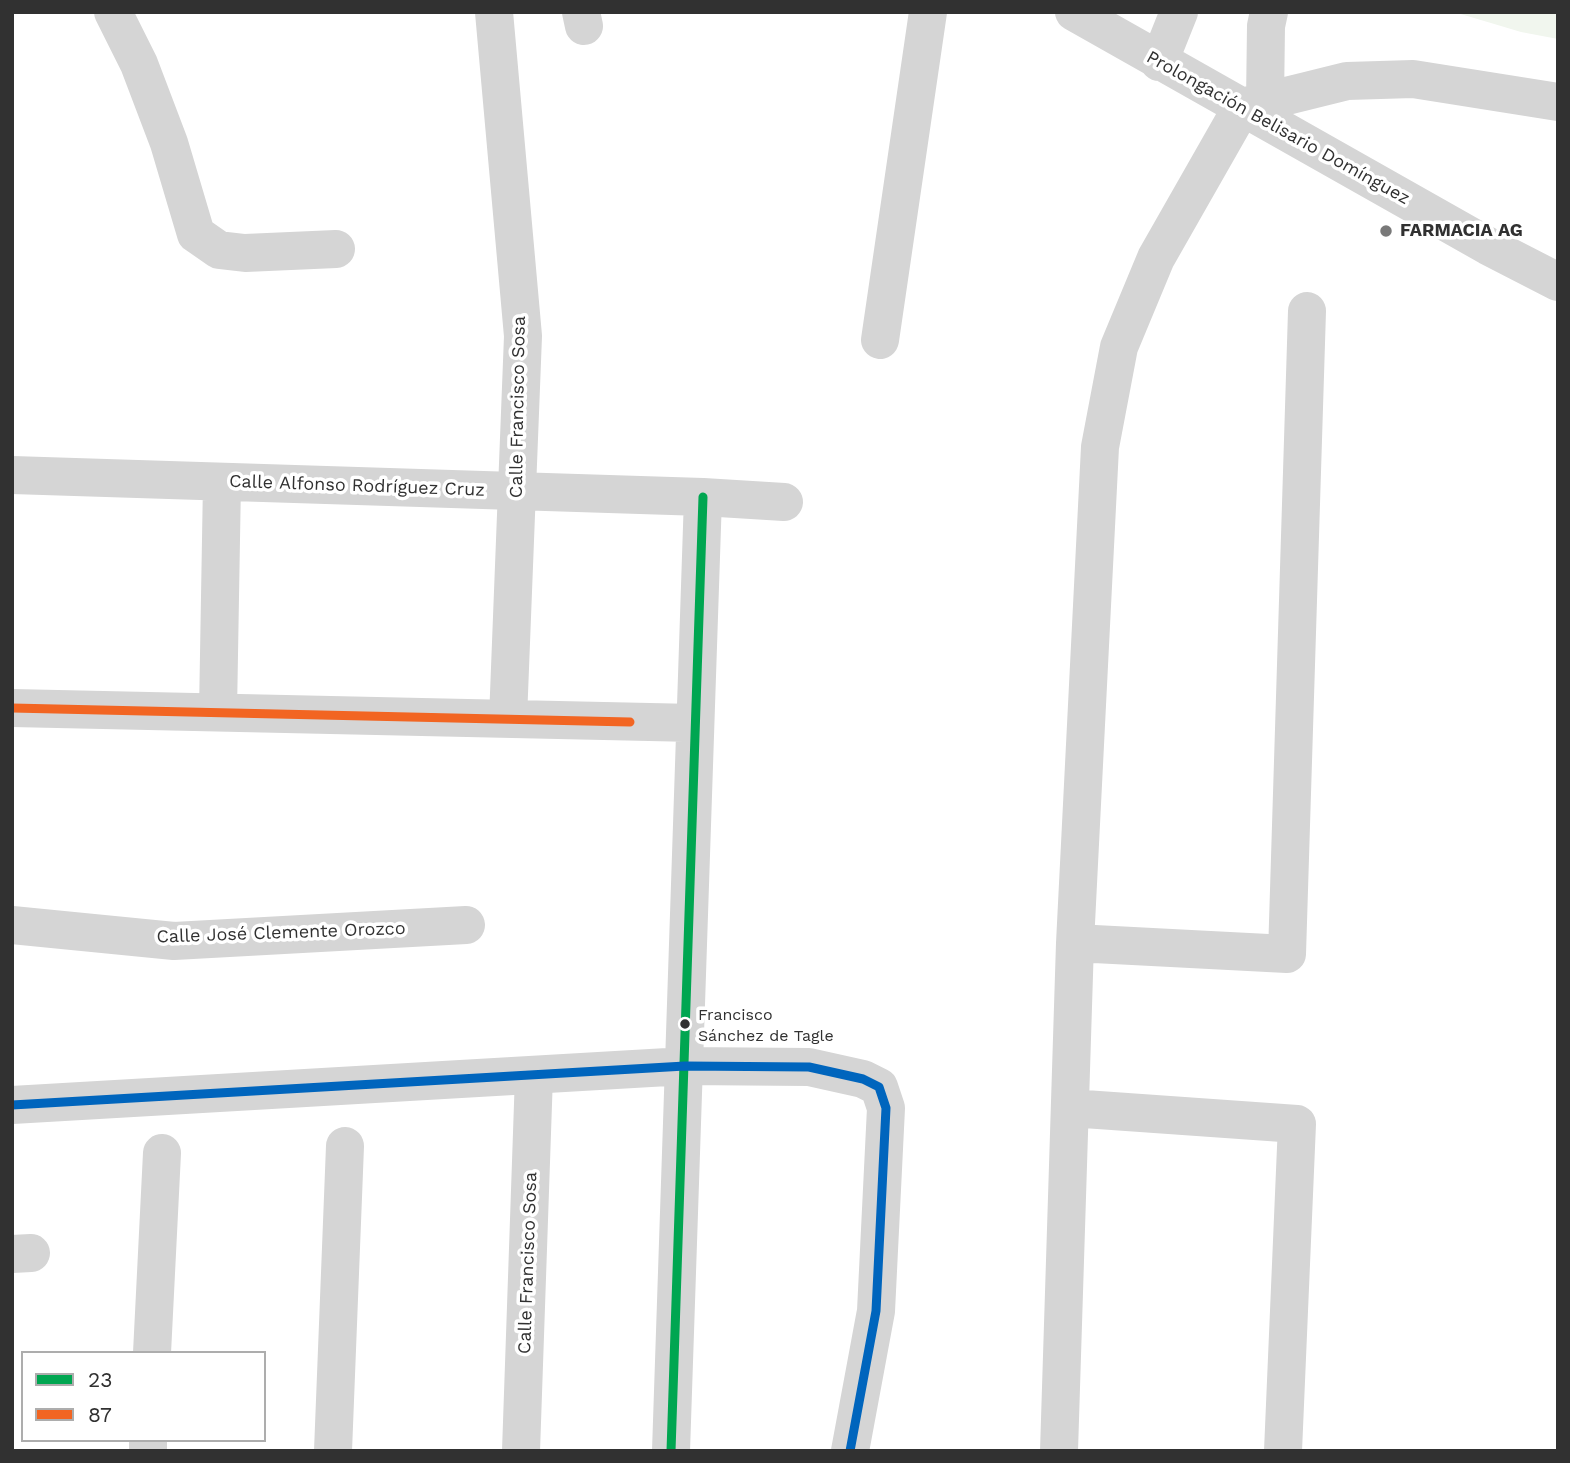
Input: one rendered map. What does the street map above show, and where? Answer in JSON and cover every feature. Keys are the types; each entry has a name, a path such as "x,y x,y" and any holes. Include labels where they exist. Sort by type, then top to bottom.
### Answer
{"street":[{"path":"113,12 139,64 169,143 196,233 219,250 244,253 336,249"},
{"name":"Calle Francisco Sosa","path":"494,12 523,336 508,719"},
{"path":"880,340 928,12"},
{"name":"Prolongación Belisario Domínguez","path":"1074,12 1127,26 1159,62 1204,86 1254,105 1476,240 1558,282"},
{"path":"1159,62 1180,12"},
{"path":"1059,1451 1074,943 1100,447 1119,347 1156,257 1208,167 1254,105 1269,12"},
{"path":"1254,105 1347,81 1413,79 1558,102"},
{"path":"1204,86 1208,167"},
{"path":"1074,943 1287,954 1307,312"},
{"name":"Calle Alfonso Rodríguez Cruz","path":"12,475 703,497 784,502"},
{"path":"218,712 222,482"},
{"path":"671,1451 703,497"},
{"path":"12,708 695,723"},
{"name":"Calle José Clemente Orozco","path":"12,925 174,941 467,925"},
{"path":"12,1105 685,1066 809,1067 863,1079 879,1087 886,1108 876,1311 850,1451"},
{"name":"Calle Francisco Sosa","path":"521,1451 534,1075"},
{"path":"1070,1108 1297,1125 1283,1451"},
{"path":"333,1451 345,1146"},
{"path":"152,1351 162,1153"}],"shaded area":[{"path":"1454,12 1558,12 1558,39 1521,32"}],"transit line":[{"name":"23","path":"671,1451 703,497"},
{"name":"87","path":"12,708 630,722"},
{"path":"12,1105 685,1066 809,1067 863,1079 879,1087 886,1108 876,1311 850,1451"}],"place":[{"name":"FARMACIA AG","path":"1386,231"},
{"name":"Francisco Sánchez de Tagle","path":"685,1024"}]}
